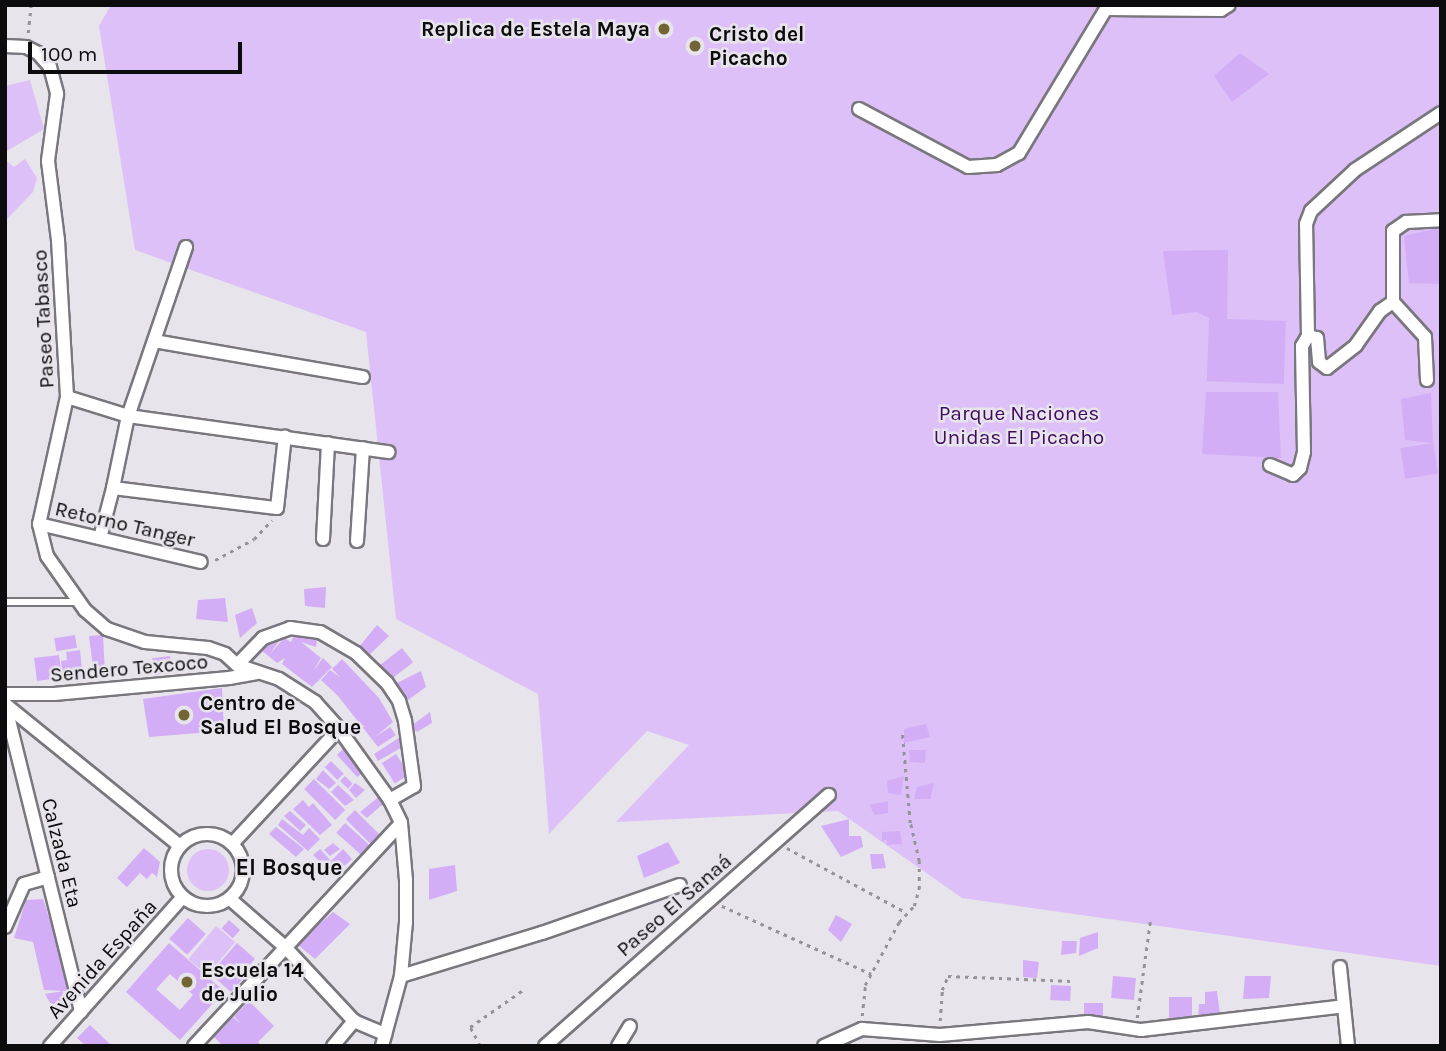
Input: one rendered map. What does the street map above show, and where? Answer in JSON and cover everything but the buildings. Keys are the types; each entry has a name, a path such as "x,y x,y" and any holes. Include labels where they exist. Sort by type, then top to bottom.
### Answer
{"street":[{"path":"859,108 968,167 997,165 1019,153 1106,9 1221,10 1229,5"},
{"path":"5,46 26,47"},
{"name":"Paseo Tabasco","path":"26,47 44,60 56,80 56,115 48,162 58,240 66,397 39,524 47,556 79,603 107,629 145,642 208,648 225,654 237,665 279,679 315,702 339,729 390,800 401,823 406,880 401,975 384,1040"},
{"path":"1270,465 1293,475 1300,468 1304,452 1302,345 1308,336 1306,224 1311,211 1355,170 1441,113"},
{"path":"1427,380 1425,337 1393,302 1393,231 1406,222 1441,220"},
{"path":"100,538 128,416 186,247"},
{"path":"1308,336 1317,338 1319,362 1327,368 1356,345 1380,311 1393,302"},
{"path":"154,341 363,377"},
{"path":"66,397 128,416 389,452"},
{"path":"113,488 277,508 285,436"},
{"path":"323,539 328,443"},
{"path":"357,541 363,448"},
{"name":"Retorno Tanger","path":"39,524 201,562"},
{"path":"237,665 263,638 290,628 320,632 356,653 387,683 399,701 405,722 414,786 390,800"},
{"name":"Sendero Texcoco","path":"5,694 54,694 229,678 256,673"},
{"path":"5,704 180,846"},
{"name":"Calzada Eta","path":"5,704 81,1012"},
{"path":"232,844 339,729"},
{"name":"Paseo El Sanaá","path":"545,1046 829,795"},
{"path":"194,1046 401,823"},
{"path":"200,835 222,837 232,844 241,859 243,876 230,899 211,906 191,903 182,898 171,878 173,856 180,846 200,835"},
{"path":"6,929 24,884 48,877"},
{"path":"401,975 541,933 680,885"},
{"name":"Avenida España","path":"50,1046 182,898"},
{"path":"230,899 285,947 354,1021 384,1040"},
{"path":"1340,967 1348,1046"},
{"path":"824,1046 862,1029 941,1040 1088,1022 1136,1030 1344,1006"},
{"path":"333,1046 354,1021"},
{"path":"618,1046 630,1026"}],"lane":[{"path":"5,602 79,603"}],"path":[{"path":"26,47 32,5"},
{"name":"Retorno Tanger","path":"201,562 215,560 254,539 270,524 277,508"},
{"path":"862,1029 861,1009 866,985 919,889 920,875 910,823 902,732"},
{"path":"775,842 907,913"},
{"path":"709,900 872,974"},
{"path":"1136,1030 1150,922"},
{"path":"941,1040 942,990 948,976 1072,981"},
{"path":"480,1046 470,1027 523,990"}],"green space":[{"name":"Parque Naciones Unidas El Picacho","path":"111,5 1441,5 1441,966 962,898 838,811 616,822 689,745 647,731 549,834 538,694 396,619 366,332 135,250 99,26"},
{"path":"30,80 44,129 5,152 5,86"},
{"path":"25,159 37,178 33,192 5,221 5,160 14,167"},
{"path":"208,849 223,855 229,870 223,885 208,891 193,885 187,870 193,855"},
{"path":"216,926 235,942 208,975 188,959"}],"place":[{"name":"Replica de Estela Maya","path":"664,29"},
{"name":"Cristo del Picacho","path":"695,46"},
{"name":"Centro de Salud El Bosque","path":"184,715"},
{"name":"Escuela 14 de Julio","path":"187,982"}],"district":[{"name":"El Bosque","path":"289,868"}]}
